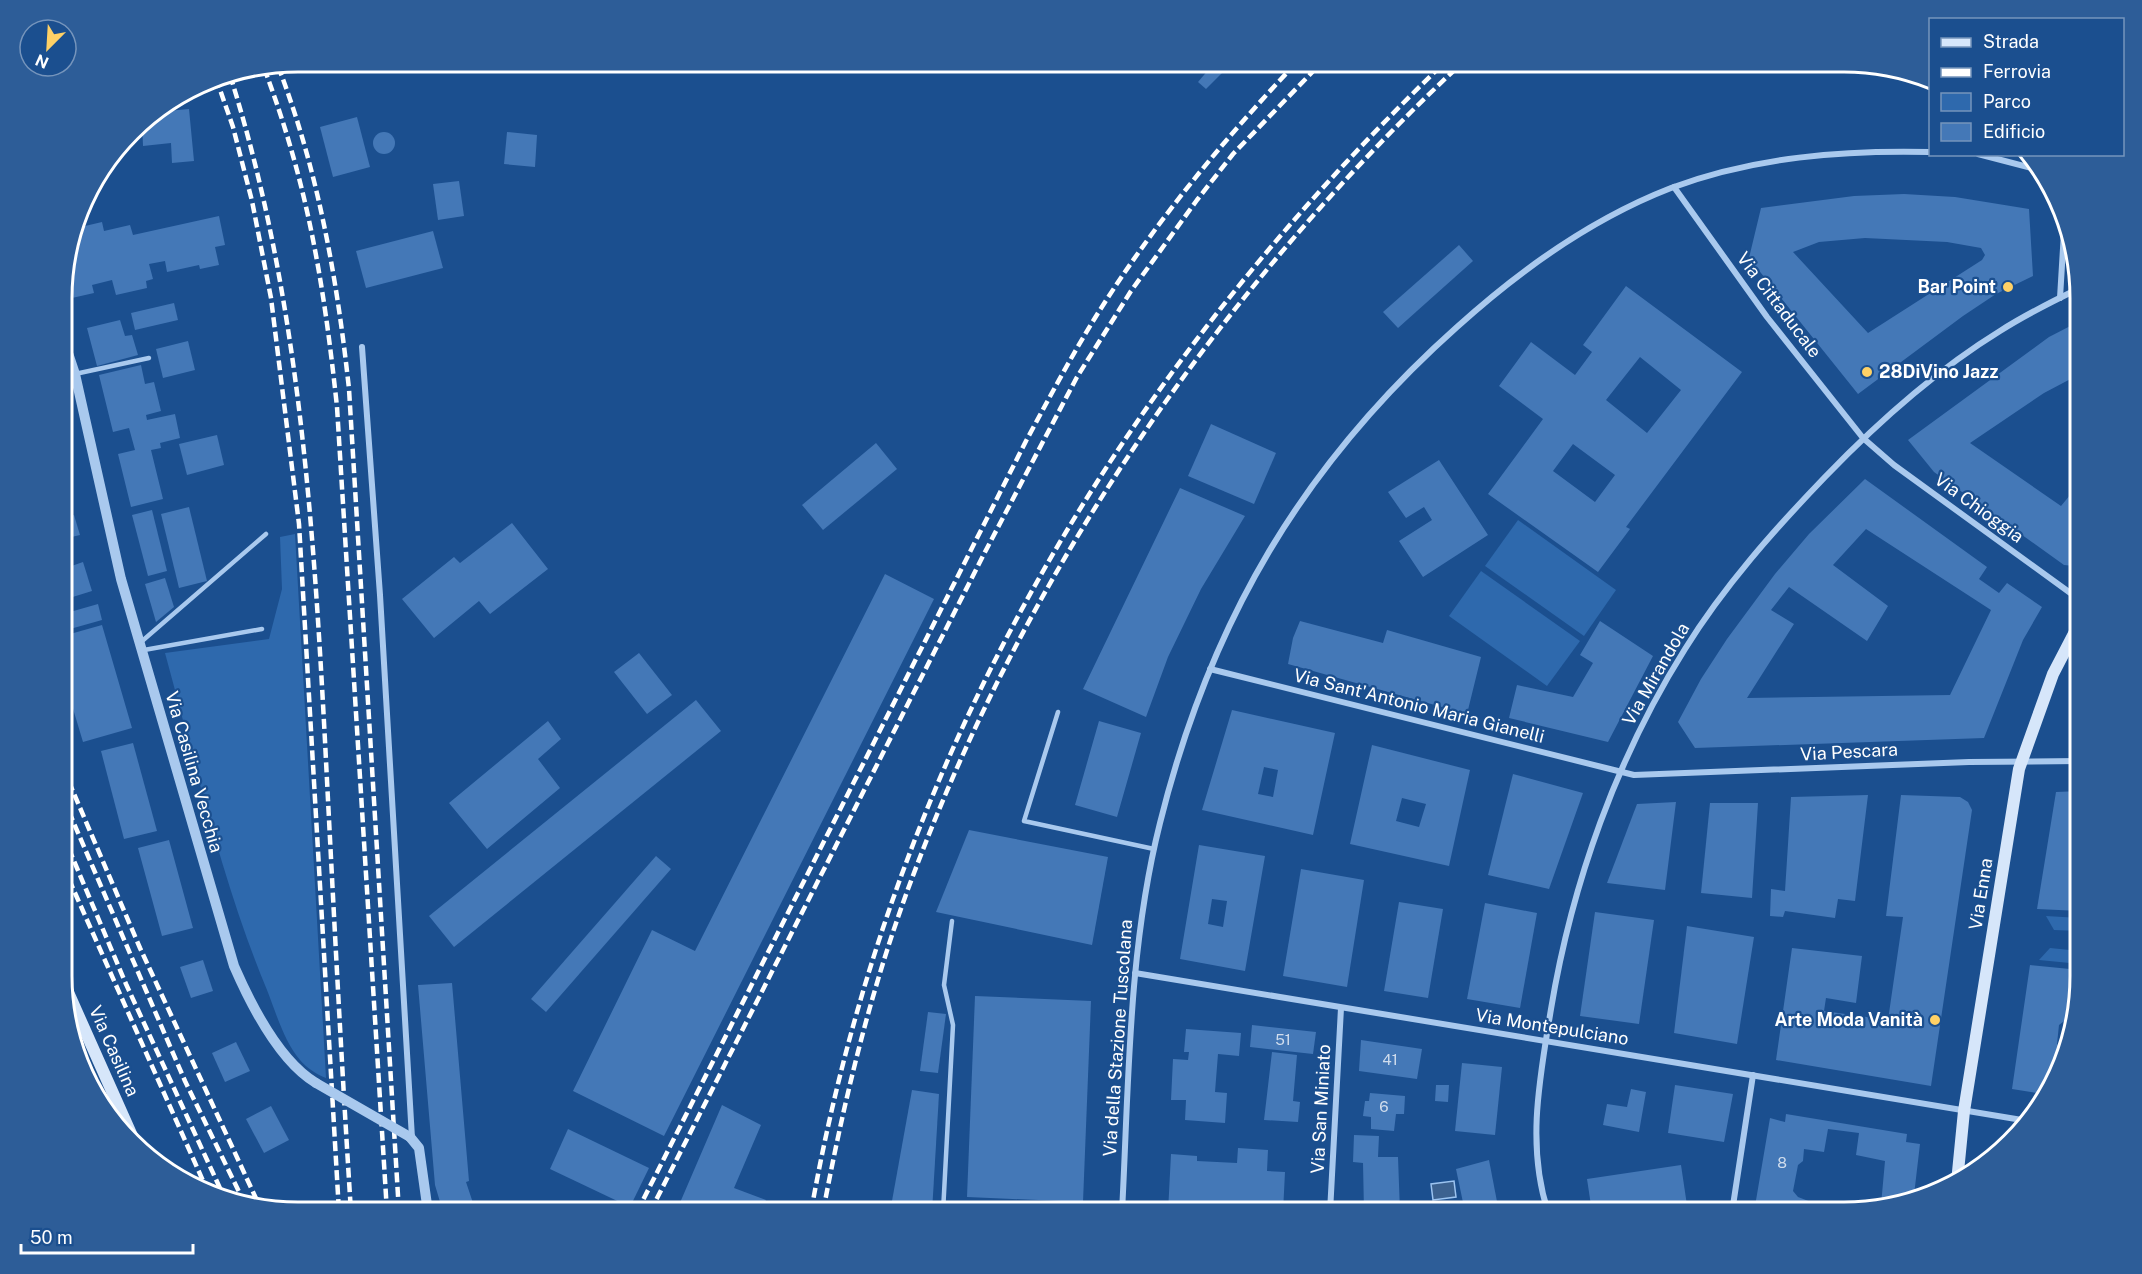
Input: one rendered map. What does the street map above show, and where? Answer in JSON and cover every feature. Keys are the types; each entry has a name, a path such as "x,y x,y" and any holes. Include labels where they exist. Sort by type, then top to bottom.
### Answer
{"main road":[{"name":"Via Enna","path":"1959,1171 1964,1111 2021,760 2053,674 2070,641"},
{"name":"Via Casilina","path":"74,1006 126,1123"}],"street":[{"name":"Via della Stazione Tuscolana","path":"1123,1202 1135,973 1154,849 1167,794 1210,669 1255,575 1329,460 1394,386 1483,303 1517,276 1589,229 1674,187 1723,172 1792,158 1863,152 1929,152"},
{"path":"1987,156 2027,165"},
{"name":"Via Cittaducale","path":"1674,187 1774,325 1863,438"},
{"path":"2060,298 2063,244"},
{"name":"Via Mirandola","path":"1546,1202 1536,1149 1537,1101 1545,1040 1568,926 1620,772 1670,674 1704,621 1779,527 1863,438 1916,391 1977,345 2070,293"},
{"path":"362,347 380,595 411,1138 421,1153 427,1202"},
{"name":"Via Casilina Vecchia","path":"72,365 121,579 234,966 256,1010 288,1059 316,1083 411,1138"},
{"name":"Via Chioggia","path":"1863,438 1894,465 2070,593"},
{"name":"Via Sant'Antonio Maria Gianelli","path":"1210,669 1620,772"},
{"name":"Via Pescara","path":"1620,772 1665,775 2021,760 2070,761"},
{"name":"Via Montepulciano","path":"1135,973 2018,1120"},
{"name":"Via San Miniato","path":"1331,1202 1341,1008"},
{"path":"1734,1202 1753,1075"}],"lane":[{"path":"75,374 149,358"},
{"path":"140,646 266,534"},
{"path":"140,646 262,629"},
{"path":"1058,712 1024,821 1154,849"},
{"path":"944,1202 953,1024 944,985 952,921"}],"green space":[{"path":"1518,520 1616,590 1584,636 1485,566"},
{"path":"295,534 326,1078 306,1066 289,1044 251,949 223,866 165,653 269,639 282,589 280,537"},
{"path":"1481,571 1580,641 1547,686 1449,616"},
{"path":"2046,916 2070,917 2070,931 2054,930"},
{"path":"2050,948 2070,950 2070,963 2039,960"}],"shaded area":[{"path":"1454,1181 1456,1197 1433,1200 1431,1184"}],"building":[{"path":"1206,72 1223,72 1206,89 1198,82"},
{"path":"189,109 194,161 172,163 171,143 143,146 143,134 171,111"},
{"path":"357,117 370,167 333,177 320,127"},
{"path":"384,132 392,135 395,143 392,151 384,154 376,151 373,143 376,135"},
{"path":"507,132 537,135 535,167 504,164"},
{"path":"459,181 464,216 438,220 433,184"},
{"path":"1904,194 1955,197 2029,209 2033,276 1996,294 1963,316 1858,394 1749,258 1761,208 1854,196","holes":["1865,238 1947,242 1981,248 1985,255 1982,260 1868,333 1793,252 1819,242"]},
{"path":"219,216 225,245 215,247 219,265 200,269 199,265 167,272 165,261 149,264 153,279 146,281 147,288 116,295 112,280 92,285 94,293 72,298 76,254 84,224 85,226 102,222 104,231 130,225 133,235"},
{"path":"433,231 443,268 366,288 356,251"},
{"path":"1459,245 1473,261 1398,328 1383,312"},
{"path":"1626,286 1742,372 1626,527 1630,529 1598,572 1488,494 1543,419 1499,386 1531,342 1575,375 1592,352 1583,345","holes":["1640,357 1681,390 1647,433 1606,400","1573,444 1615,475 1595,502 1553,471"]},
{"path":"174,303 178,320 135,330 131,313"},
{"path":"120,320 125,336 132,335 138,355 97,366 87,328"},
{"path":"2070,326 2070,379 2044,393 1970,443 2061,506 2070,495 2070,566 2064,565 1934,472 1908,440 2049,337"},
{"path":"188,341 195,370 163,378 156,349"},
{"path":"141,365 145,384 154,382 161,411 146,415 147,420 175,414 180,438 160,443 161,448 151,450 163,499 131,507 118,454 135,450 129,428 113,432 99,375"},
{"path":"1211,424 1276,453 1254,504 1188,476"},
{"path":"217,435 224,465 187,475 179,444"},
{"path":"876,443 897,469 823,530 802,505"},
{"path":"1439,460 1488,535 1423,577 1399,541 1432,520 1424,507 1406,518 1388,492"},
{"path":"1865,479 1987,567 1979,579 1999,593 2007,583 2042,607 2023,640 1984,738 1695,748 1678,722 1701,679 1727,639 1775,574 1809,534","holes":["1866,529 1991,610 1950,695 1747,698 1794,624 1771,610 1789,587 1867,641 1888,606 1833,565"]},
{"path":"1180,488 1245,516 1201,589 1168,657 1146,717 1083,689"},
{"path":"189,507 207,581 179,588 161,514"},
{"path":"152,510 167,571 148,576 132,515"},
{"path":"74,515 80,535 72,537 72,516"},
{"path":"512,523 548,569 490,614 479,601 434,638 402,599 454,557 460,563"},
{"path":"83,562 92,591 72,597 72,566"},
{"path":"885,574 934,599 664,1136 573,1091 652,930 695,951"},
{"path":"165,578 174,607 156,622 145,584"},
{"path":"98,604 102,620 72,628 72,611"},
{"path":"1300,621 1383,643 1387,630 1481,657 1467,714 1288,664 1293,638"},
{"path":"1600,621 1653,656 1608,742 1509,718 1517,685 1573,697 1593,663 1580,655"},
{"path":"102,625 132,728 83,742 72,705 72,633"},
{"path":"639,653 672,695 647,714 614,672"},
{"path":"696,700 721,731 454,947 429,916"},
{"path":"1232,710 1335,733 1313,835 1202,810","holes":["1264,767 1278,770 1273,797 1258,794"]},
{"path":"548,721 561,739 538,759 560,788 487,849 449,803"},
{"path":"1099,721 1141,733 1117,817 1075,805"},
{"path":"133,743 157,831 124,839 101,751"},
{"path":"1372,745 1470,770 1449,866 1350,844","holes":["1402,798 1426,804 1419,827 1396,821"]},
{"path":"1513,774 1583,793 1549,889 1488,875"},
{"path":"2070,791 2070,911 2037,909 2056,792"},
{"path":"1868,795 1855,901 1838,899 1835,918 1785,911 1783,917 1770,916 1771,889 1785,891 1791,797"},
{"path":"1901,795 1960,797 1968,802 1972,810 1931,1086 1776,1060 1792,948 1862,956 1856,1003 1826,998 1824,1011 1888,1020 1903,917 1886,916"},
{"path":"1676,802 1665,890 1607,883 1637,804"},
{"path":"1710,803 1758,803 1752,898 1701,893"},
{"path":"969,830 1108,857 1092,945 936,912"},
{"path":"169,840 193,928 162,936 138,848"},
{"path":"1199,845 1265,856 1245,971 1180,959","holes":["1212,899 1227,901 1223,927 1208,924"]},
{"path":"656,856 671,869 546,1012 531,999"},
{"path":"1301,869 1364,880 1347,987 1283,976"},
{"path":"1399,902 1443,909 1428,998 1384,991"},
{"path":"1485,903 1537,913 1520,1008 1467,999"},
{"path":"1595,912 1654,920 1639,1024 1580,1016"},
{"path":"1687,926 1754,937 1737,1044 1674,1033"},
{"path":"203,960 213,991 191,998 180,967"},
{"path":"2030,965 2070,969 2066,1019 2059,1025 2059,1046 2047,1076 2037,1093 2012,1089"},
{"path":"452,983 469,1181 466,1182 473,1202 440,1202 435,1185 418,985"},
{"path":"975,996 1091,1001 1083,1202 967,1197"},
{"path":"928,1012 946,1014 938,1073 920,1071"},
{"path":"1252,1025 1316,1032 1313,1054 1250,1047"},
{"path":"1186,1029 1241,1033 1239,1056 1218,1054 1215,1092 1227,1093 1225,1123 1185,1120 1186,1100 1171,1100 1173,1059 1188,1060 1189,1052 1184,1052"},
{"path":"1361,1040 1422,1049 1417,1079 1359,1071"},
{"path":"236,1042 250,1071 225,1082 212,1053"},
{"path":"1272,1052 1297,1055 1293,1101 1300,1102 1298,1122 1264,1120"},
{"path":"1462,1063 1502,1067 1495,1135 1455,1131"},
{"path":"1436,1085 1449,1085 1448,1102 1435,1101"},
{"path":"1675,1085 1733,1094 1724,1142 1668,1133"},
{"path":"1631,1089 1646,1092 1639,1132 1603,1125 1607,1104 1627,1107"},
{"path":"912,1090 939,1094 933,1202 892,1202"},
{"path":"1370,1093 1405,1096 1404,1114 1396,1114 1394,1131 1371,1129 1371,1117 1363,1116 1365,1101 1369,1101"},
{"path":"722,1105 761,1125 734,1188 766,1200 765,1202 680,1202"},
{"path":"271,1106 289,1140 264,1153 246,1119"},
{"path":"1786,1114 1907,1134 1906,1142 1920,1144 1915,1191 1882,1199 1885,1161 1856,1155 1859,1133 1828,1129 1824,1152 1804,1149 1803,1161 1798,1165 1793,1191 1798,1197 1811,1202 1756,1202 1770,1118 1785,1122"},
{"path":"568,1129 649,1168 632,1202 619,1202 550,1169"},
{"path":"1354,1135 1379,1136 1378,1157 1398,1157 1400,1202 1364,1202 1363,1163 1353,1162"},
{"path":"1238,1148 1268,1150 1267,1171 1285,1172 1284,1202 1169,1202 1171,1154 1197,1156 1197,1161 1237,1163"},
{"path":"1489,1160 1497,1202 1463,1202 1456,1169"},
{"path":"1681,1165 1687,1202 1590,1202 1587,1179"}],"railway":[{"path":"280,72 304,145 324,225 332,265 349,389 398,1202"},
{"path":"642,1202 1026,441 1075,351 1128,267 1173,206 1221,147 1288,72"},
{"path":"655,1202 985,552 1077,377 1131,291 1197,200 1233,154 1312,72"},
{"path":"813,1202 848,1046 898,886 960,733 1035,586 1121,446 1218,311 1327,184 1435,72"},
{"path":"825,1202 840,1128 871,1003 911,881 958,766 1012,654 1072,545 1139,440 1212,338 1291,241 1375,149 1453,72"},
{"path":"266,74 292,153 312,235 320,277 337,407 386,1202"},
{"path":"232,82 253,156 272,239 287,321 308,488 315,572 350,1202"},
{"path":"219,86 233,127 252,201 271,298 299,524 338,1202"},
{"path":"72,789 140,948 256,1198"},
{"path":"72,819 185,1081 240,1194"},
{"path":"72,856 126,984 220,1188"},
{"path":"72,886 203,1181"}],"place":[{"name":"Bar Point","path":"2008,287"},
{"name":"28DiVino Jazz","path":"1867,372"},
{"name":"Arte Moda Vanità","path":"1935,1020"}]}
